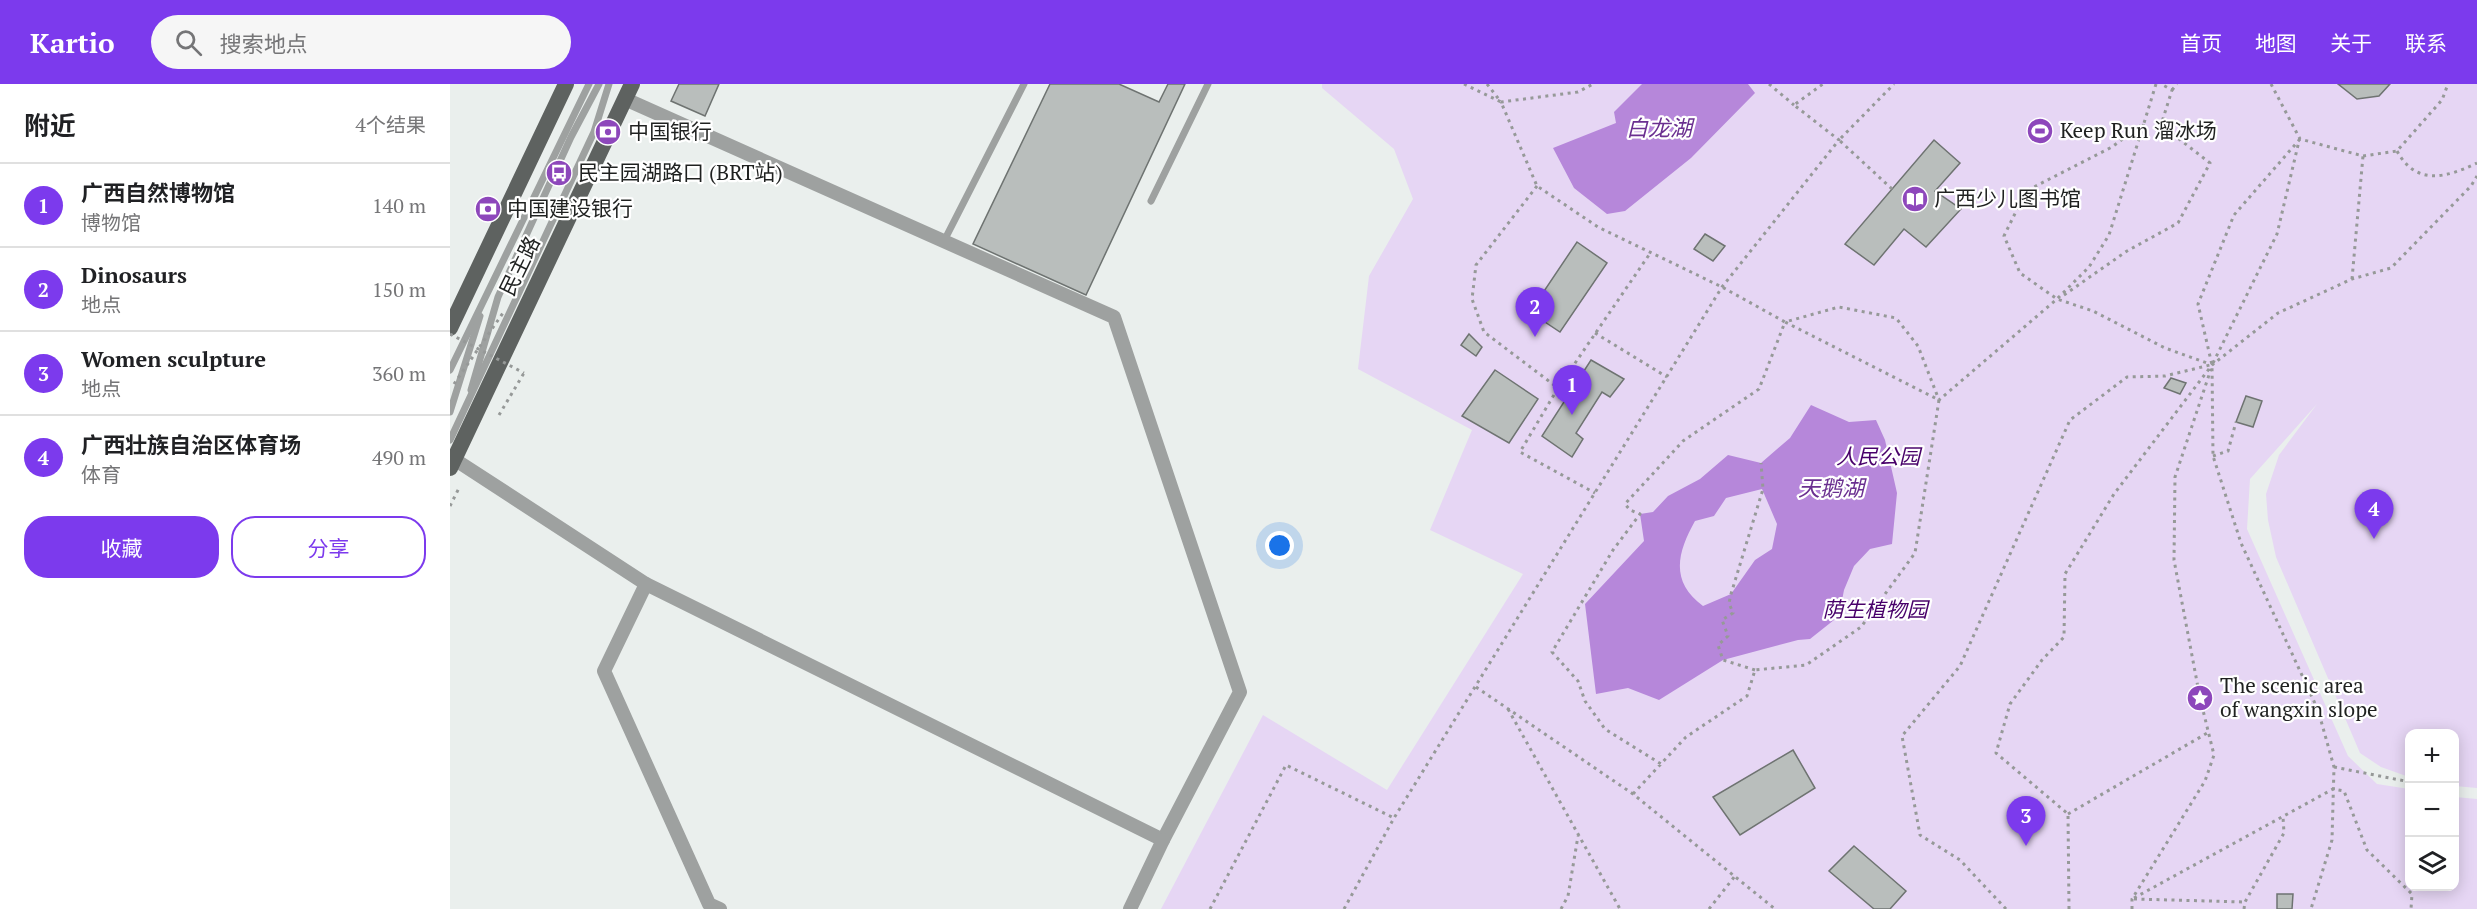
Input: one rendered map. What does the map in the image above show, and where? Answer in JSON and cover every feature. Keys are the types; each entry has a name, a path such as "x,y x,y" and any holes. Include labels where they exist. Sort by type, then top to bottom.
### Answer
{"main road":[{"name":"民主路","path":"450,328 566,84"},
{"name":"民主路","path":"452,464 629,92"}],"street":[{"path":"629,92 944,241 1114,317 1240,692 1130,909"},
{"path":"452,464 646,584 1163,840"},
{"path":"646,584 604,671 709,904 720,909"}],"lane":[{"path":"450,370 589,84"},
{"path":"465,409 498,297 571,137 599,84"},
{"path":"450,440 594,132 609,84"},
{"path":"944,241 1024,84"},
{"path":"1151,201 1208,84"},
{"path":"450,412 486,296"}],"path":[{"path":"1464,84 1501,102 1578,92 1593,84"},
{"path":"1487,84 1501,102 1537,186 1598,226 1722,287 1785,322 1939,400"},
{"path":"1769,84 1839,140 1892,189"},
{"path":"1794,105 1823,84"},
{"path":"1344,909 1394,818 1722,287 1839,140 1894,84"},
{"path":"1939,400 2057,299 2090,267 2109,236 2156,84"},
{"path":"2161,84 2172,90"},
{"path":"2057,299 2127,251 2178,223 2210,163 2161,125 2176,84"},
{"path":"2132,909 2132,899 2205,782 2214,755 2174,560 2175,477 2212,365 2277,234 2300,139 2271,84"},
{"path":"2300,139 2363,156 2397,151 2442,99 2448,84"},
{"path":"2144,123 2112,147 2026,191 2004,236 2020,273 2057,299 2093,311 2165,348 2212,365"},
{"path":"2300,139 2234,215 2198,304 2212,365 2212,456 2241,543 2318,710 2334,767 2332,840 2311,909"},
{"path":"2397,151 2406,167 2427,177 2463,170 2477,163"},
{"path":"2352,279 2363,156"},
{"path":"2069,909 2068,814 1996,753 2010,704 2042,660 2064,637 2065,574 2114,494 2160,430 2212,365 2278,313 2352,279 2391,268 2471,186 2477,176"},
{"path":"1537,186 1476,265 1472,299 1484,332 1558,388"},
{"path":"1595,493 1520,452 1558,388 1651,252"},
{"path":"1761,463 1763,489 1729,603 1733,613 1722,620 1728,636 1718,645 1723,660 1755,670 1806,665 1861,627 1915,553 1939,400 1918,346 1896,318 1839,307 1785,322"},
{"path":"454,384 506,310"},
{"path":"1661,764 1605,729 1585,701 1578,681 1552,652 1613,550 1641,514 1630,510 1625,504 1683,441 1759,389 1785,322"},
{"path":"1595,333 1667,377"},
{"path":"450,334 524,373 499,415"},
{"path":"2006,909 1960,860 1920,835 1902,736 1960,666 2070,420 2127,377 2165,376 2212,365"},
{"path":"2212,456 2228,451 2236,422"},
{"path":"450,506 460,486"},
{"path":"1634,794 1686,737 1747,696 1755,670"},
{"path":"1475,686 1634,794 1775,909"},
{"path":"1507,708 1620,909"},
{"path":"2068,814 2209,732"},
{"path":"1210,909 1286,765 1394,818"},
{"path":"2334,767 2405,781"},
{"path":"2132,899 2333,789 2344,791 2367,850 2412,894 2411,909"},
{"path":"2244,909 2284,832 2283,817"},
{"path":"1561,909 1568,896 1578,835"},
{"path":"1709,909 1735,876"},
{"path":"2132,899 2246,902"}],"green space":[{"name":"人民公园","path":"1322,84 2477,84 2477,788 2459,786 2459,729 2405,729 2405,776 2381,767 2360,753 2276,557 2268,520 2266,494 2279,455 2317,404 2250,479 2247,529 2348,756 2377,784 2405,788 2405,891 2459,891 2459,797 2477,799 2477,909 1161,909 1263,715 1387,790 1523,574 1430,530 1472,430 1358,369 1369,276 1413,199 1394,149 1322,88"}],"water":[{"name":"白龙湖","path":"1642,84 1748,84 1755,93 1691,158 1625,211 1607,214 1574,188 1553,148 1616,123 1614,112"},
{"name":"天鹅湖","path":"1811,405 1849,422 1876,420 1885,440 1897,493 1892,544 1870,549 1854,566 1844,590 1839,616 1810,639 1798,640 1723,660 1659,700 1628,688 1596,694 1585,604 1644,541 1640,514 1653,512 1668,496 1700,479 1728,455 1761,463 1790,438","holes":["1762,489 1777,524 1772,549 1755,560 1731,594 1703,606 1692,597 1681,577 1680,566 1684,544 1695,521 1714,516 1726,498"]}],"building":[{"path":"679,84 719,84 705,116 671,101"},
{"path":"1050,84 1119,84 1159,102 1168,84 1185,84 1086,295 973,244"},
{"path":"2338,84 2390,84 2379,96 2357,99"},
{"name":"广西少儿图书馆","path":"1934,140 1960,163 1935,191 1961,209 1926,247 1904,229 1874,265 1845,244"},
{"path":"1705,234 1725,246 1713,261 1694,249"},
{"path":"1577,242 1607,263 1560,332 1530,312"},
{"path":"1469,334 1482,347 1476,356 1461,345"},
{"path":"1591,360 1624,379 1610,397 1602,392 1576,433 1583,439 1572,457 1542,436"},
{"path":"1495,370 1538,399 1509,443 1462,416"},
{"path":"2171,378 2186,383 2180,394 2164,388"},
{"path":"2246,396 2262,401 2253,427 2236,422"},
{"path":"1793,750 1815,788 1740,835 1713,797"},
{"path":"1854,846 1906,891 1890,909 1874,909 1829,871"},
{"path":"2277,894 2293,894 2292,909 2277,909"}],"place":[{"name":"Keep Run 溜冰场","path":"2040,131"},
{"name":"中国银行","path":"608,132"},
{"name":"民主园湖路口 (BRT站)","path":"559,173"},
{"name":"广西少儿图书馆","path":"1915,199"},
{"name":"中国建设银行","path":"488,209"},
{"name":"Dinosaurs","path":"1535,337"},
{"name":"广西自然博物馆","path":"1572,415"},
{"name":"广西壮族自治区体育场","path":"2374,539"},
{"name":"The scenic area of wangxin slope","path":"2200,698"},
{"name":"Women sculpture","path":"2026,846"}],"park label":[{"name":"荫生植物园","path":"1875,610"}]}
